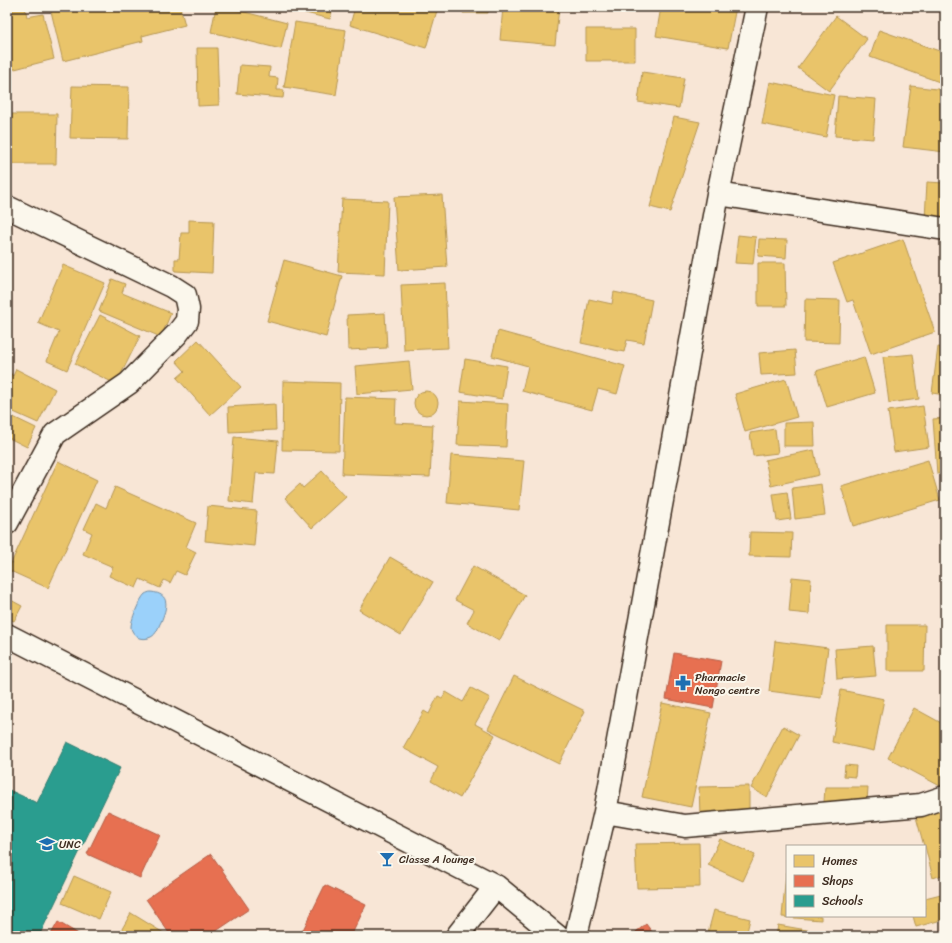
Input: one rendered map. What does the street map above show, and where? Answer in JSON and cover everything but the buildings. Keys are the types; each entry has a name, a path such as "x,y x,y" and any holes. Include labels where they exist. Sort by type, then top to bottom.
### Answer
{"street":[{"path":"576,936 605,812 718,194 757,7"},
{"path":"718,194 945,229"},
{"path":"7,207 171,286 185,295 188,309 187,321 177,334 129,383 55,434 7,524"},
{"path":"7,635 496,886 557,936"},
{"path":"605,812 685,826 921,805 945,797"},
{"path":"457,936 496,886"}],"water":[{"path":"151,592 162,595 165,598 165,611 155,634 144,639 139,638 131,629 132,621 143,596"}],"place":[{"name":"Pharmacie Nongo centre","path":"683,683"},
{"name":"UNC","path":"47,844"},
{"name":"Classe A lounge","path":"387,859"}]}
